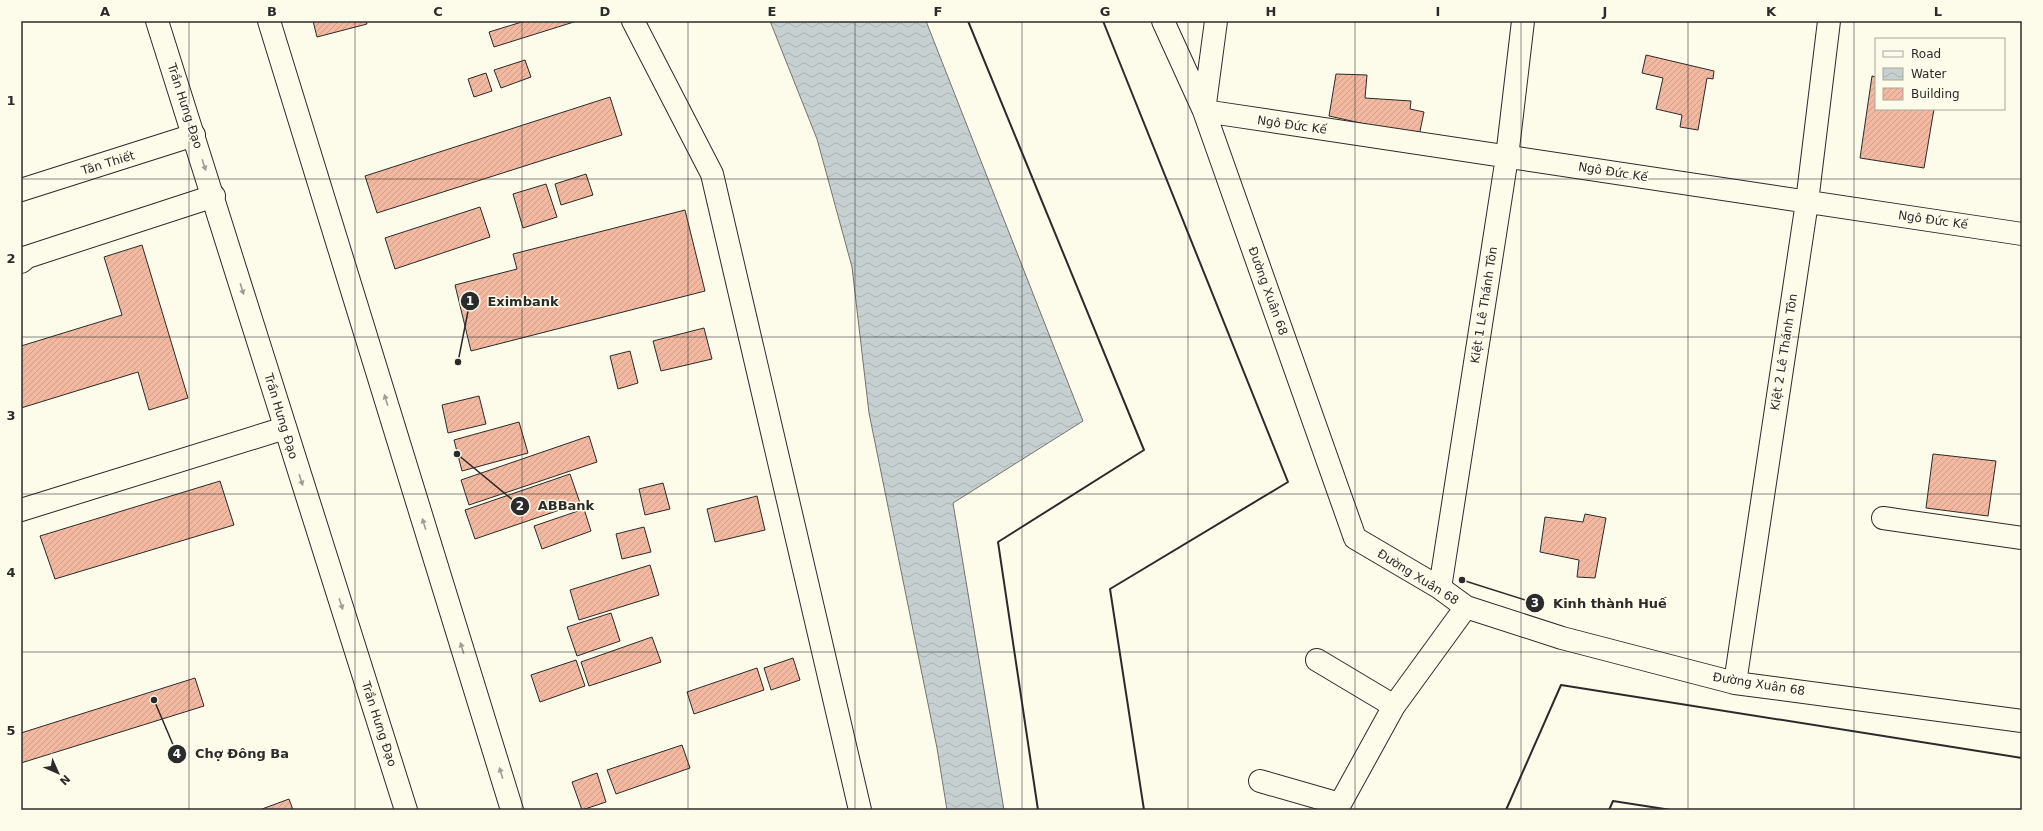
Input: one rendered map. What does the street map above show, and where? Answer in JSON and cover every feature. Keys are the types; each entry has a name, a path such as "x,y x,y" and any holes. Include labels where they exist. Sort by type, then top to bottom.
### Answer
{"street":[{"name":"Trần Hưng Đạo","path":"157,21 214,196 285,428 406,810"},
{"path":"270,21 512,810"},
{"path":"634,21 712,174 860,810"},
{"name":"Đường Xuân 68","path":"1164,21 1204,111 1355,538 1440,588 1466,607 1562,638 1735,683 2022,721"},
{"path":"1204,111 1216,21"},
{"name":"Kiệt 1 Lê Thánh Tôn","path":"1440,588 1507,156 1523,21"},
{"name":"Kiệt 2 Lê Thánh Tôn","path":"1735,683 1807,202 1830,21"},
{"name":"Ngô Đức Kế","path":"1204,111 2022,234"},
{"name":"Tân Thiết","path":"21,190 194,135"},
{"path":"21,262 27,257 214,196"},
{"path":"21,510 285,428"},
{"path":"1883,518 2022,538"},
{"path":"1260,781 1340,804 1394,706 1466,607"},
{"path":"1317,660 1394,706"}],"water":[{"path":"770,21 926,21 1083,421 953,503 1004,810 947,810 937,748 869,413 852,267 817,139"}],"building":[{"path":"313,21 366,21 367,24 317,37"},
{"path":"525,21 577,21 494,47 489,32"},
{"path":"1646,55 1714,71 1713,79 1707,78 1698,130 1680,127 1682,115 1656,109 1663,78 1642,73"},
{"path":"525,60 531,77 501,88 494,70"},
{"path":"486,73 492,91 474,97 468,79"},
{"path":"1336,74 1367,75 1365,98 1411,101 1410,109 1424,112 1419,136 1329,116"},
{"path":"1872,76 1875,77 1875,110 1934,110 1924,168 1860,158"},
{"path":"610,97 622,135 377,213 365,176"},
{"path":"586,174 593,195 561,205 555,184"},
{"path":"546,184 557,217 523,228 513,194"},
{"path":"480,207 490,237 395,269 385,238"},
{"path":"685,210 705,291 471,351 455,285 517,269 513,254"},
{"path":"142,245 188,398 149,410 138,372 21,408 21,346 122,315 104,257"},
{"path":"704,328 712,359 661,371 653,341"},
{"path":"630,351 638,383 618,389 610,356"},
{"path":"479,396 486,424 448,433 442,405"},
{"path":"519,422 528,453 462,471 454,440"},
{"path":"589,436 597,462 469,505 461,480"},
{"path":"1933,454 1996,461 1988,516 1926,508"},
{"path":"570,474 580,503 475,539 465,510"},
{"path":"220,481 234,525 55,579 40,536"},
{"path":"663,483 670,509 645,515 639,489"},
{"path":"757,496 765,530 715,542 707,509"},
{"path":"584,509 591,531 542,549 534,526"},
{"path":"1585,514 1606,518 1595,578 1577,577 1579,560 1540,552 1545,517 1583,522"},
{"path":"644,527 651,552 622,559 616,534"},
{"path":"650,565 659,595 579,620 570,590"},
{"path":"611,613 620,641 577,656 567,627"},
{"path":"652,637 661,662 589,686 581,662"},
{"path":"793,658 800,680 771,690 764,668"},
{"path":"576,660 585,686 540,702 531,675"},
{"path":"757,668 764,690 694,714 687,692"},
{"path":"195,678 204,706 21,763 21,733"},
{"path":"682,745 690,768 616,794 607,770"},
{"path":"597,773 606,802 582,810 572,782"},
{"path":"289,799 293,810 262,810 262,809"}],"wall":[{"path":"968,21 1144,450 998,542 1038,810"},
{"path":"1103,21 1288,482 1110,589 1144,810"},
{"path":"1506,810 1561,685 2022,758"},
{"path":"1609,810 1613,801 1671,810"}],"place":[{"name":"Eximbank","path":"458,362"},
{"name":"ABBank","path":"457,454"},
{"name":"Kinh thành Huế","path":"1462,580"},
{"name":"Chợ Đông Ba","path":"154,700"}]}
